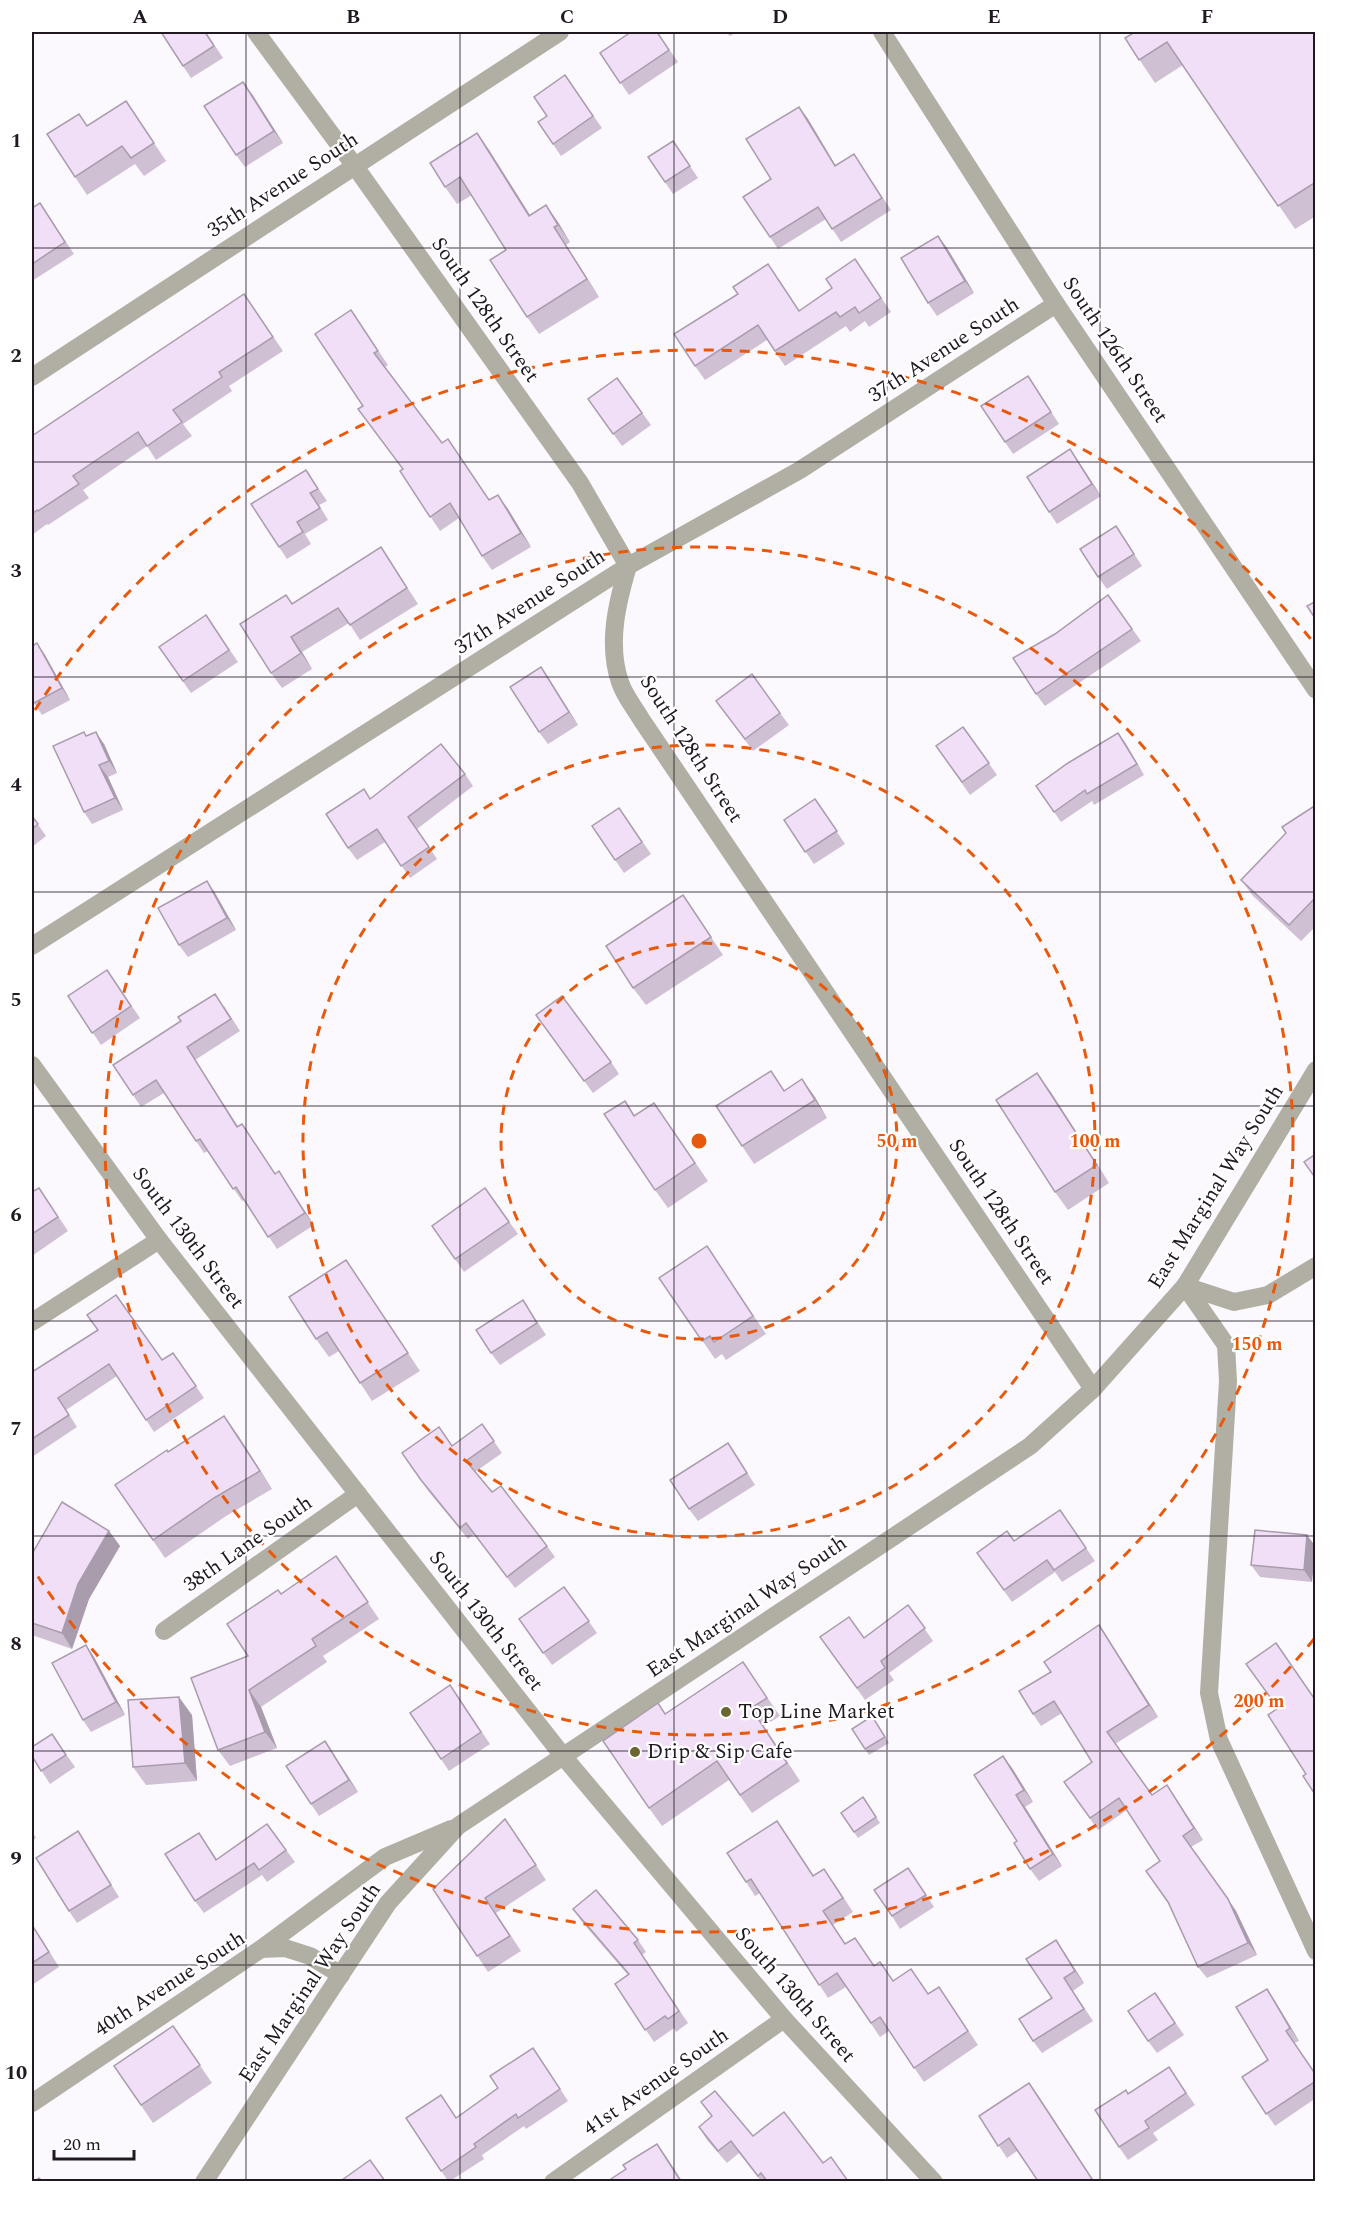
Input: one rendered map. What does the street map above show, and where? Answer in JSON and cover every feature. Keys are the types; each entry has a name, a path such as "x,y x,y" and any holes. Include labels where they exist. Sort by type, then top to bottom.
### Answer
{"street":[{"name":"South 128th Street","path":"256,32 354,165 580,483 628,566 617,604 614,645 620,682 636,710 1093,1389"},
{"name":"35th Avenue South","path":"32,377 560,32"},
{"name":"South 126th Street","path":"882,32 1056,304 1316,690"},
{"name":"37th Avenue South","path":"32,946 628,566 800,470 1056,304"},
{"name":"South 130th Street","path":"32,1065 159,1240 562,1756 784,2019 934,2181"},
{"name":"East Marginal Way South","path":"204,2181 388,1903 458,1826 1030,1446 1093,1389 1185,1286 1316,1070"},
{"path":"32,1322 159,1240"},
{"path":"1185,1286 1234,1302 1268,1295 1316,1266"},
{"path":"1185,1286 1226,1345 1228,1381 1209,1693 1219,1740 1316,1951"},
{"name":"38th Lane South","path":"164,1631 358,1494"},
{"path":"261,1949 385,1857 458,1826"},
{"name":"40th Avenue South","path":"32,2103 261,1949 285,1948 310,1956 341,1975"},
{"name":"41st Avenue South","path":"553,2181 784,2019"}],"building":[{"path":"161,32 205,32 214,46 183,66"},
{"path":"631,32 657,32 669,50 620,83 600,53"},
{"path":"1135,32 1316,32 1316,182 1278,206 1167,42 1139,60 1125,38"},
{"path":"565,75 593,116 553,144 538,122 547,116 534,97"},
{"path":"243,82 274,131 236,155 204,106"},
{"path":"126,101 154,143 131,158 122,146 75,177 47,134 79,114 87,126"},
{"path":"799,107 835,166 854,154 882,198 832,229 818,207 770,237 743,197 771,179 746,139"},
{"path":"477,133 529,216 546,205 558,225 554,227 587,279 527,317 490,260 506,250 460,177 445,187 430,163"},
{"path":"673,141 690,166 665,182 648,157"},
{"path":"40,203 65,242 32,264 32,208"},
{"path":"938,236 965,281 928,303 901,258"},
{"path":"855,259 881,298 859,313 855,307 840,317 836,312 775,351 758,325 695,366 674,334 738,294 733,287 768,264 799,311 832,288 826,279"},
{"path":"244,294 273,337 219,372 222,377 173,410 182,422 147,446 138,432 73,476 79,484 32,514 32,436"},
{"path":"351,310 378,351 374,353 442,443 448,439 489,500 498,495 521,533 482,556 450,503 430,517 400,471 403,469 358,409 363,406 315,334"},
{"path":"1028,376 1051,412 1005,442 981,406"},
{"path":"617,378 642,413 613,434 588,399"},
{"path":"1070,449 1092,484 1049,512 1027,477"},
{"path":"306,470 318,489 310,493 320,508 297,522 303,532 279,547 251,504"},
{"path":"1116,526 1134,554 1098,577 1080,549"},
{"path":"381,547 407,588 350,625 338,608 291,637 301,653 271,673 240,624 286,595 292,604"},
{"path":"1108,595 1132,629 1036,694 1013,658 1055,634"},
{"path":"1316,601 1316,620 1307,606"},
{"path":"206,615 229,650 183,681 159,647"},
{"path":"37,643 62,688 34,703 32,699 32,646"},
{"path":"541,667 569,712 539,732 510,687"},
{"path":"752,674 780,713 745,739 716,701"},
{"path":"963,727 989,763 962,782 936,746"},
{"path":"84,732 86,736 96,732 109,761 99,765 115,798 84,812 53,746"},
{"path":"1118,733 1137,764 1087,794 1085,790 1054,812 1036,786 1068,763"},
{"path":"441,744 465,774 408,817 429,847 401,866 377,829 348,848 326,814 364,789 370,799"},
{"path":"815,799 837,831 805,852 784,820"},
{"path":"1316,805 1316,897 1289,925 1241,880 1286,833 1282,827"},
{"path":"619,808 642,842 615,860 592,826"},
{"path":"32,816 38,824 32,829"},
{"path":"207,881 227,918 179,945 158,908"},
{"path":"683,895 711,937 633,988 606,946"},
{"path":"107,970 131,1006 92,1033 68,996"},
{"path":"215,994 231,1019 187,1047 237,1127 242,1124 275,1174 279,1171 305,1213 268,1237 236,1187 233,1189 200,1139 196,1141 156,1080 133,1095 113,1065 181,1021 178,1017"},
{"path":"562,996 611,1062 584,1081 536,1015"},
{"path":"771,1071 784,1091 802,1079 815,1100 742,1146 716,1106"},
{"path":"1037,1073 1097,1165 1055,1192 996,1100"},
{"path":"625,1101 634,1116 654,1103 695,1163 655,1190 604,1114"},
{"path":"1316,1154 1316,1179 1304,1162"},
{"path":"39,1188 58,1217 32,1234 32,1192"},
{"path":"485,1188 509,1222 455,1259 432,1226"},
{"path":"707,1246 753,1316 714,1342 710,1336 702,1341 659,1278"},
{"path":"346,1260 408,1353 360,1383 327,1332 316,1339 289,1297"},
{"path":"116,1295 162,1360 173,1353 196,1386 146,1420 109,1364 58,1398 69,1415 32,1439 32,1372 98,1330 87,1315"},
{"path":"523,1300 537,1323 491,1353 476,1330"},
{"path":"224,1416 260,1471 214,1498 153,1540 115,1485"},
{"path":"482,1424 494,1441 466,1461 492,1492 501,1486 547,1546 507,1577 466,1523 460,1528 402,1453 439,1427 452,1446"},
{"path":"728,1443 747,1473 689,1509 670,1480"},
{"path":"62,1502 109,1531 78,1584 62,1633 32,1623 32,1554"},
{"path":"1060,1510 1086,1548 1054,1570 1047,1560 1004,1590 977,1553 1007,1531 1014,1541"},
{"path":"1255,1530 1307,1535 1304,1570 1251,1565"},
{"path":"336,1556 368,1602 312,1639 316,1646 249,1690 265,1732 218,1750 191,1678 248,1656 227,1624 278,1590 281,1594"},
{"path":"564,1587 589,1621 543,1653 519,1619"},
{"path":"908,1605 925,1628 881,1661 885,1668 857,1688 820,1637 849,1617 864,1638"},
{"path":"1099,1625 1149,1705 1107,1732 1152,1795 1167,1785 1194,1828 1183,1836 1228,1899 1248,1943 1198,1967 1168,1902 1146,1871 1160,1861 1119,1798 1090,1818 1064,1782 1092,1762 1054,1701 1033,1714 1019,1691 1051,1672 1044,1662"},
{"path":"1276,1643 1316,1701 1316,1796 1303,1776 1306,1774 1268,1715 1278,1708 1246,1664"},
{"path":"86,1645 116,1702 83,1720 52,1663"},
{"path":"743,1662 767,1698 751,1708 787,1763 740,1795 717,1761 649,1808 603,1741 658,1703 665,1714"},
{"path":"450,1685 481,1732 441,1759 410,1713"},
{"path":"179,1697 185,1763 133,1767 128,1700"},
{"path":"872,1716 885,1737 865,1749 852,1729"},
{"path":"52,1734 66,1755 41,1771 32,1756 32,1747"},
{"path":"325,1741 349,1780 311,1804 286,1766"},
{"path":"1003,1756 1024,1790 1016,1795 1053,1854 1030,1869 1014,1843 1017,1841 974,1775"},
{"path":"863,1797 876,1817 854,1832 841,1813"},
{"path":"505,1819 536,1865 485,1898 510,1936 477,1956 433,1889"},
{"path":"777,1821 813,1876 824,1869 843,1898 823,1911 845,1944 855,1938 874,1966 880,1962 893,1981 911,1969 928,1994 939,1987 968,2031 914,2068 880,2017 871,2023 837,1973 819,1985 751,1879 746,1882 727,1853"},
{"path":"267,1824 286,1850 259,1870 254,1863 195,1901 165,1854 199,1833 216,1860"},
{"path":"78,1831 111,1885 69,1911 36,1858"},
{"path":"908,1868 926,1895 892,1916 874,1890"},
{"path":"596,1890 638,1940 634,1943 679,2011 668,2019 665,2016 645,2030 615,1984 629,1974 573,1909"},
{"path":"32,1925 49,1952 32,1963"},
{"path":"1056,1940 1075,1971 1064,1978 1084,2009 1033,2041 1019,2019 1052,1998 1026,1959"},
{"path":"1267,1989 1290,2028 1286,2031 1316,2075 1316,2081 1266,2114 1242,2077 1268,2060 1236,2007"},
{"path":"1155,1993 1175,2023 1148,2041 1128,2011"},
{"path":"173,2026 200,2065 141,2105 114,2066"},
{"path":"533,2048 560,2089 518,2118 516,2114 474,2144 476,2147 441,2171 406,2118 441,2095 456,2118 498,2088 490,2076"},
{"path":"1169,2067 1186,2093 1145,2121 1149,2128 1119,2147 1095,2110 1126,2090 1128,2094"},
{"path":"1029,2083 1092,2179 1088,2181 1038,2181 1009,2138 998,2146 979,2116"},
{"path":"715,2091 753,2136 784,2112 823,2163 831,2157 848,2181 767,2181 761,2173 758,2176 731,2141 718,2151 699,2127 712,2116 701,2102"},
{"path":"657,2144 680,2180 608,2181 626,2169 623,2165"},
{"path":"370,2160 385,2181 342,2180"}],"place":[{"name":"Top Line Market","path":"726,1712"},
{"name":"Drip & Sip Cafe","path":"635,1752"}]}
